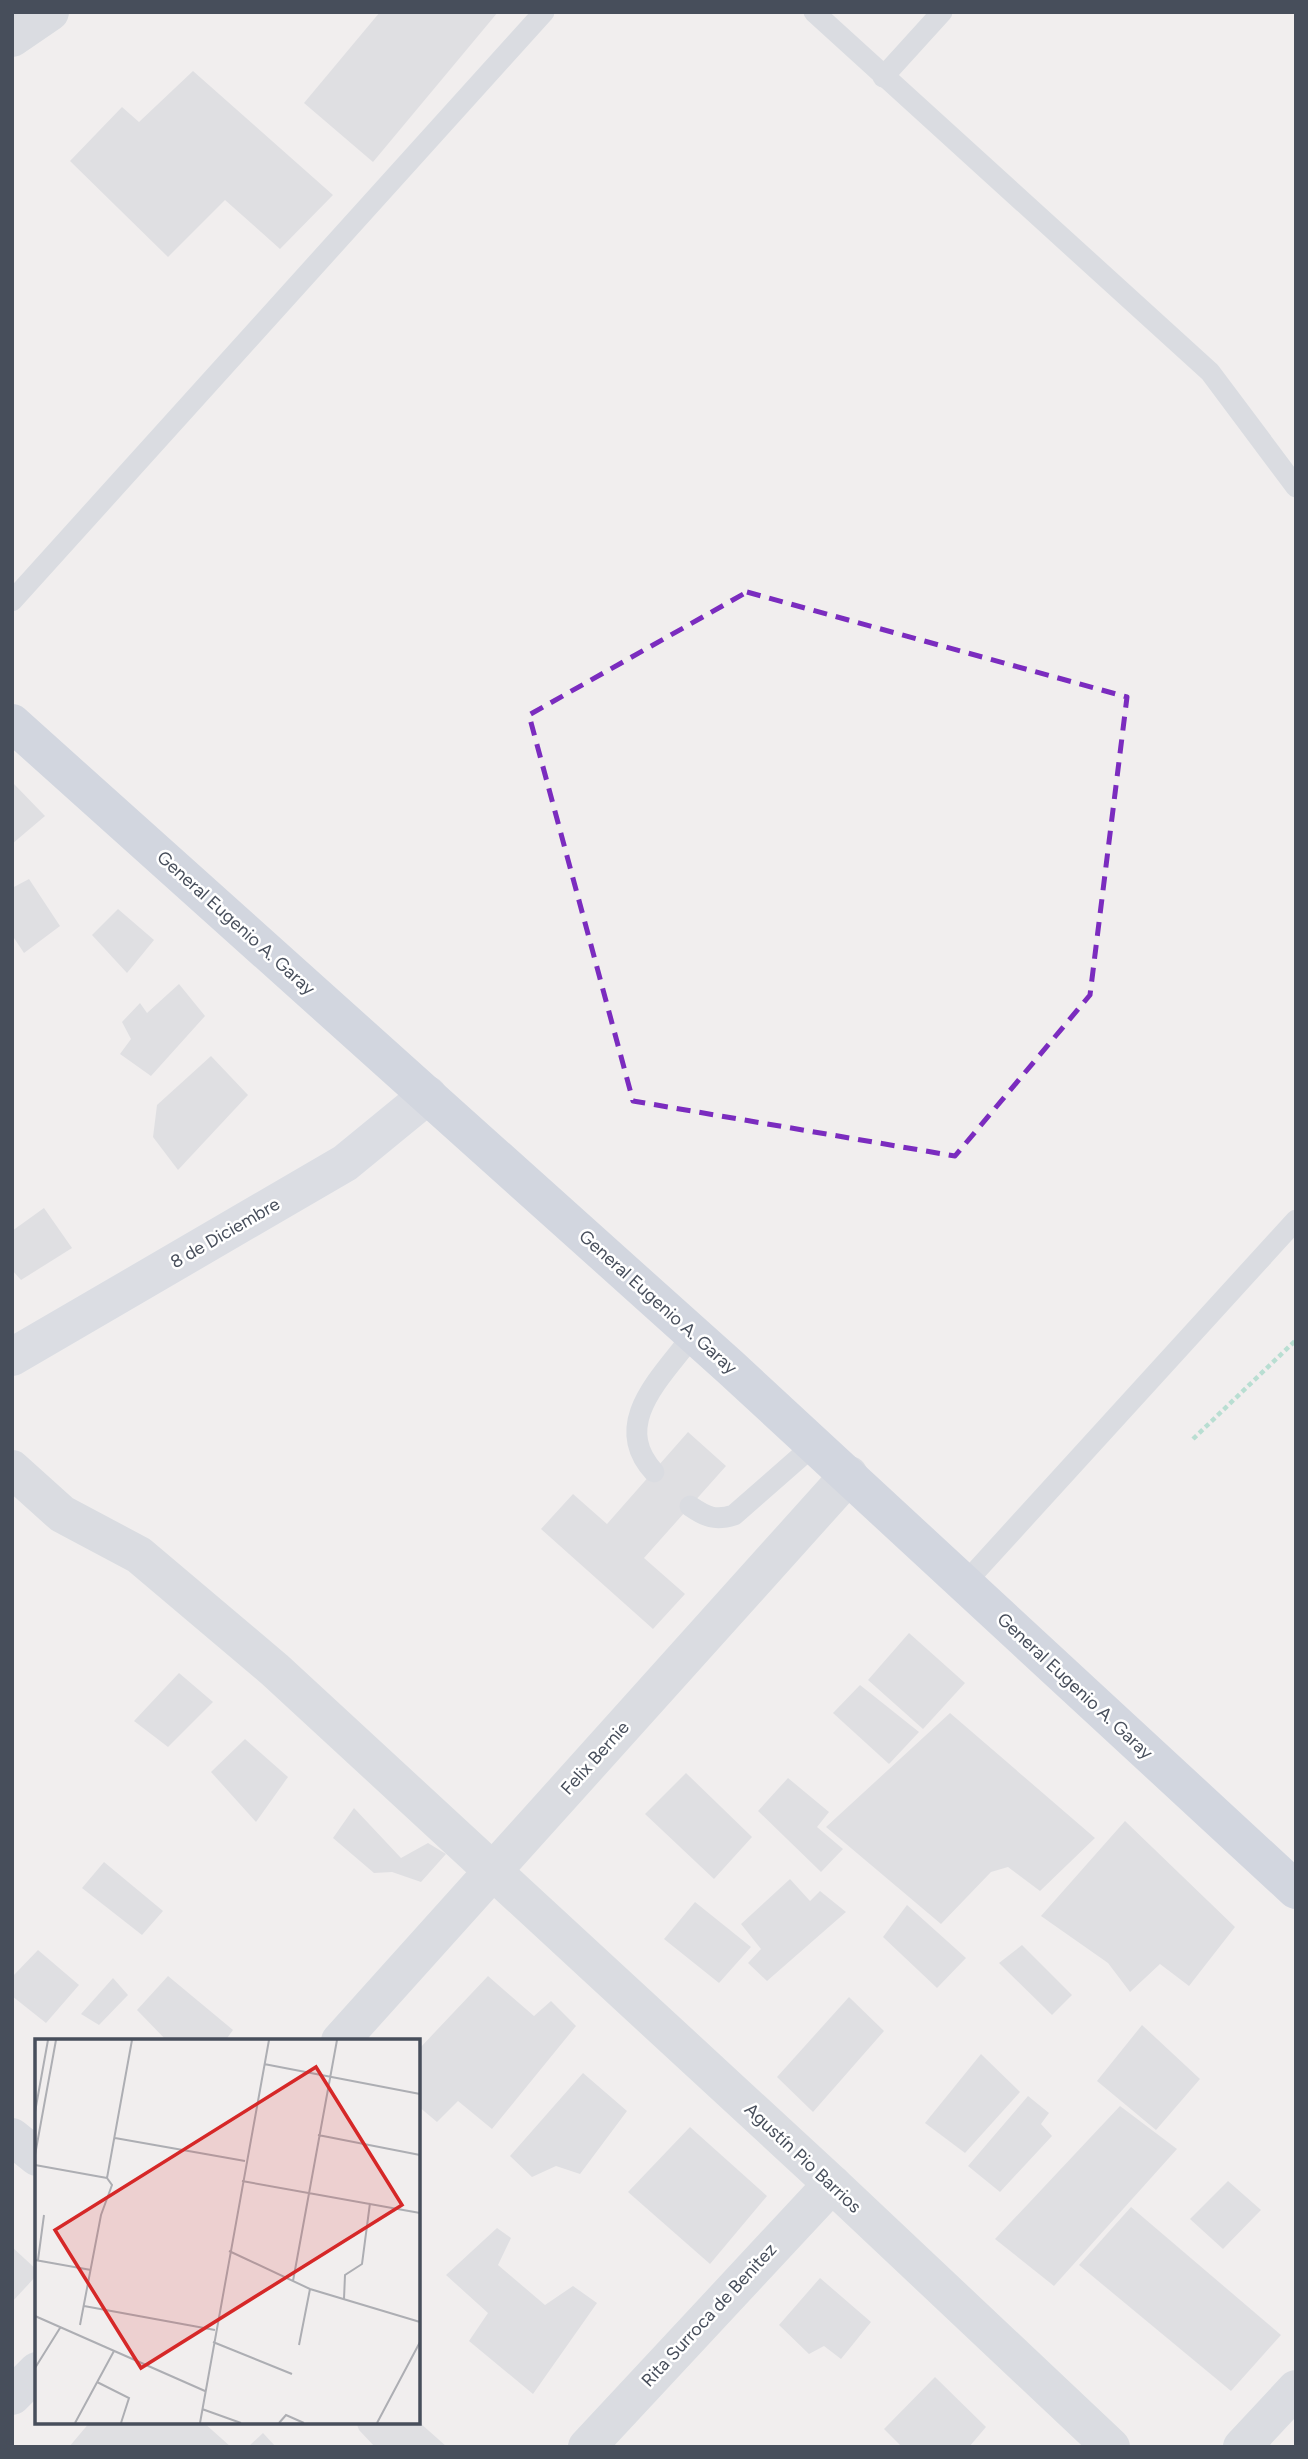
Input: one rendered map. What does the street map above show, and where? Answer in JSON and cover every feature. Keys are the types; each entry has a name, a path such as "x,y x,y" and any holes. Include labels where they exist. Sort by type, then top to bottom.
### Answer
{"main road":[{"name":"General Eugenio A. Garay","path":"12,723 815,1444 1296,1890"},
{"name":"8 de Diciembre","path":"12,1357 345,1163 428,1095"}],"street":[{"path":"12,38 50,12"},
{"name":"Agustín Pio Barrios","path":"12,1469 62,1514 139,1555 275,1670 1111,2447"},
{"name":"Felix Bernie","path":"342,2039 849,1475"},
{"path":"12,2137 35,2155"},
{"name":"Rita Surroca de Benitez","path":"587,2447 831,2184"},
{"path":"12,2396 35,2373"},
{"path":"1242,2447 1296,2389"}],"lane":[{"path":"12,601 544,12"},
{"path":"814,12 1210,372 1296,487"},
{"path":"883,77 942,12"},
{"path":"965,1583 1296,1220"},
{"path":"654,1472 642,1458 635,1429 640,1407 693,1335"},
{"path":"690,1506 706,1518 722,1519 734,1515 815,1444"}],"path":[{"path":"1193,1439 1296,1340"}],"highlighted area":[{"path":"747,592 1127,697 1090,995 955,1156 633,1101 529,715"}],"building":[{"path":"380,12 498,12 373,162 304,103"},
{"path":"193,71 333,195 280,249 225,200 168,257 70,161 122,107 139,122"},
{"path":"14,784 45,816 12,844 12,786"},
{"path":"29,879 60,926 24,953 12,935 12,888"},
{"path":"118,909 154,940 127,973 92,935"},
{"path":"179,984 205,1016 151,1076 120,1054 131,1039 122,1022 140,1003 147,1013"},
{"path":"211,1056 248,1095 178,1170 153,1137 157,1105"},
{"path":"44,1208 72,1248 21,1280 12,1270 12,1231"},
{"path":"688,1432 726,1466 644,1558 685,1594 653,1629 541,1529 573,1494 607,1524"},
{"path":"909,1633 965,1683 923,1729 868,1680"},
{"path":"179,1673 213,1702 168,1747 134,1721"},
{"path":"860,1685 919,1732 889,1764 833,1713"},
{"path":"950,1713 1095,1838 1040,1891 1008,1867 991,1872 941,1924 826,1827"},
{"path":"245,1739 288,1777 256,1822 211,1772"},
{"path":"686,1773 752,1837 714,1879 645,1814"},
{"path":"788,1778 829,1812 817,1827 843,1849 821,1872 758,1811"},
{"path":"354,1808 401,1858 428,1843 446,1854 421,1882 392,1872 374,1873 333,1838"},
{"path":"1125,1821 1235,1927 1189,1986 1160,1964 1130,1992 1108,1963 1041,1916"},
{"path":"104,1862 163,1911 142,1935 82,1888"},
{"path":"790,1879 810,1901 820,1891 846,1912 767,1981 748,1963 761,1949 741,1924"},
{"path":"695,1902 751,1947 719,1983 664,1939"},
{"path":"907,1905 966,1958 937,1988 883,1937"},
{"path":"1022,1945 1072,1995 1052,2015 999,1963"},
{"path":"38,1950 79,1985 46,2023 12,1996 12,1977"},
{"path":"168,1976 233,2030 226,2039 165,2039 137,2010"},
{"path":"488,1976 534,2016 551,2001 576,2026 492,2129 458,2101 437,2122 420,2108 420,2048"},
{"path":"113,1978 128,1995 99,2025 81,2014"},
{"path":"849,1997 884,2031 813,2112 777,2077"},
{"path":"1142,2025 1200,2079 1156,2130 1097,2081"},
{"path":"981,2054 1020,2092 965,2153 925,2123"},
{"path":"583,2073 627,2111 580,2174 556,2166 532,2177 510,2156"},
{"path":"1028,2096 1049,2113 1041,2124 1052,2136 1000,2192 968,2166"},
{"path":"1120,2106 1177,2149 1054,2286 995,2239"},
{"path":"690,2127 767,2196 710,2264 628,2192"},
{"path":"1228,2181 1261,2210 1223,2249 1190,2219"},
{"path":"1131,2207 1281,2335 1231,2391 1079,2265"},
{"path":"497,2228 511,2238 498,2265 545,2305 573,2286 597,2303 533,2394 469,2341 488,2313 446,2275"},
{"path":"12,2247 35,2268 35,2277 12,2302"},
{"path":"820,2278 871,2322 841,2359 824,2346 809,2354 779,2325"},
{"path":"935,2377 986,2427 969,2447 902,2447 884,2429"},
{"path":"420,2423 447,2447 375,2447 357,2424"},
{"path":"88,2424 205,2424 231,2447 69,2447"},
{"path":"263,2433 276,2447 248,2447"}]}
